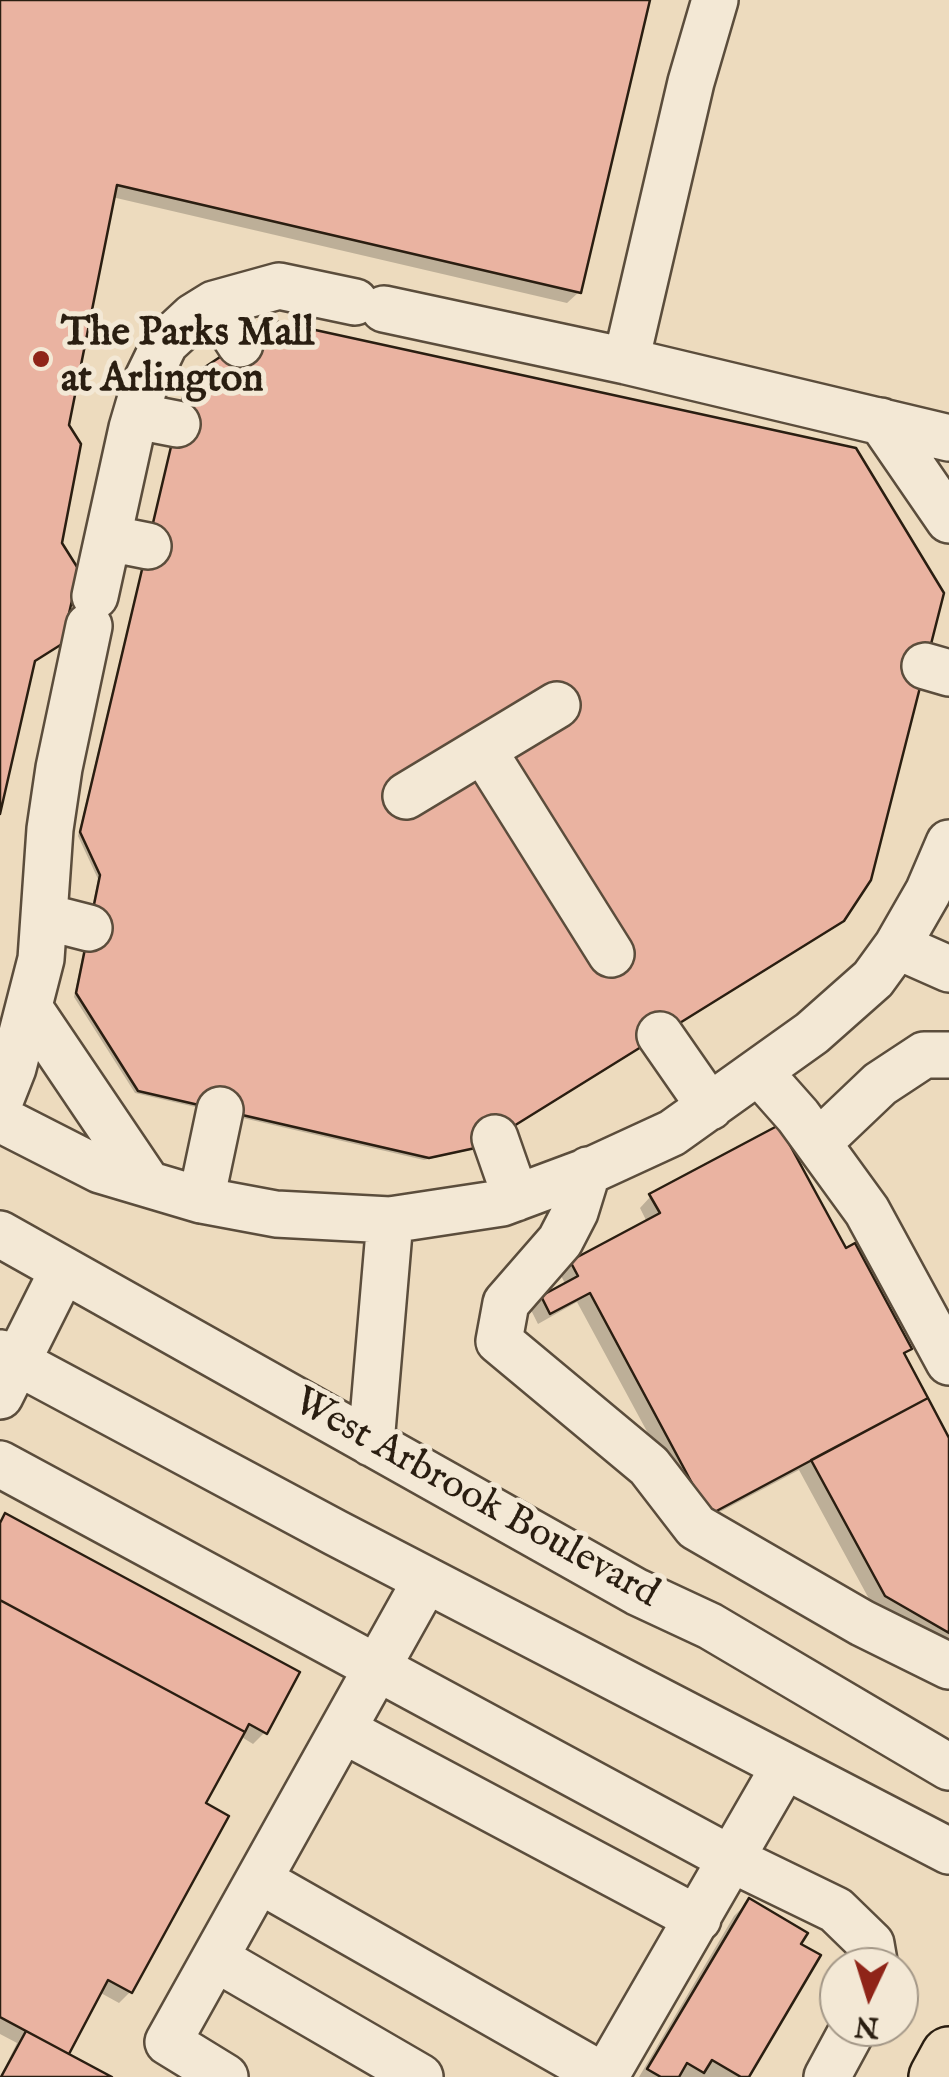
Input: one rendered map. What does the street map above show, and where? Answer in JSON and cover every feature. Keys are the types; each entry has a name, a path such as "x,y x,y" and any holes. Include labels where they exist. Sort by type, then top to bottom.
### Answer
{"main road":[{"path":"937,2077 949,2055"}],"street":[{"path":"626,360 714,0"},
{"path":"0,1101 14,1068 30,1009 46,917 50,829 77,772 97,634 128,542 156,420 145,384 165,344 192,317 214,304 279,286 367,317 557,365 626,360 675,391 791,417 882,422 949,438"},
{"path":"214,304 240,344"},
{"path":"882,422 949,520"},
{"path":"406,796 557,705"},
{"path":"483,750 611,954"},
{"path":"0,1120 100,1170 202,1200 276,1214 390,1220 502,1203 672,1133 812,1033 873,979 939,897 949,843"},
{"path":"46,917 90,928"},
{"path":"898,946 949,969"},
{"path":"30,1009 148,1184"},
{"path":"660,1035 710,1107"},
{"path":"818,1143 880,1084 924,1055 949,1055"},
{"path":"759,1072 818,1143 867,1211 949,1362"},
{"path":"202,1200 220,1110"},
{"path":"495,1138 516,1198"},
{"path":"588,1170 576,1212 560,1242 506,1303 499,1341 649,1466 696,1527 862,1623 949,1666"},
{"path":"371,1443 390,1220"},
{"name":"West Arbrook Boulevard","path":"0,1234 636,1592 710,1626 949,1767"},
{"path":"63,1270 6,1371 426,1580 949,1851"},
{"path":"0,1464 730,1860 836,1910 872,1947"},
{"path":"225,2077 168,2042 426,1580"},
{"path":"343,1730 698,1919"},
{"path":"259,1880 605,2077 784,1767"},
{"path":"216,1958 420,2077"},
{"path":"827,2077 843,2047"}],"building":[{"name":"The Parks Mall at Arlington","path":"0,0 650,0 581,293 117,185 69,425 81,444 62,543 79,570 62,644 35,661 0,814"},
{"path":"274,321 856,448 944,593 871,880 844,921 480,1147 429,1158 138,1091 76,993 100,875 80,832 187,379"},
{"path":"779,1125 846,1248 855,1243 912,1349 904,1353 928,1398 709,1515 590,1293 550,1314 541,1296 578,1276 570,1261 660,1213 649,1194"},
{"path":"928,1398 949,1438 949,1633 885,1596 811,1460"},
{"path":"5,1513 300,1672 267,1734 249,1724 245,1732 0,1600 0,1523"},
{"path":"0,1600 245,1732 206,1803 229,1816 132,1993 108,1980 69,2054 0,2017"},
{"path":"749,1898 808,1933 801,1944 819,1954 819,1958 749,2077 741,2077 712,2060 704,2073 687,2063 679,2077 661,2077 647,2069"},
{"path":"26,2031 112,2077 1,2077"}],"place":[{"name":"The Parks Mall at Arlington","path":"41,359"}]}
